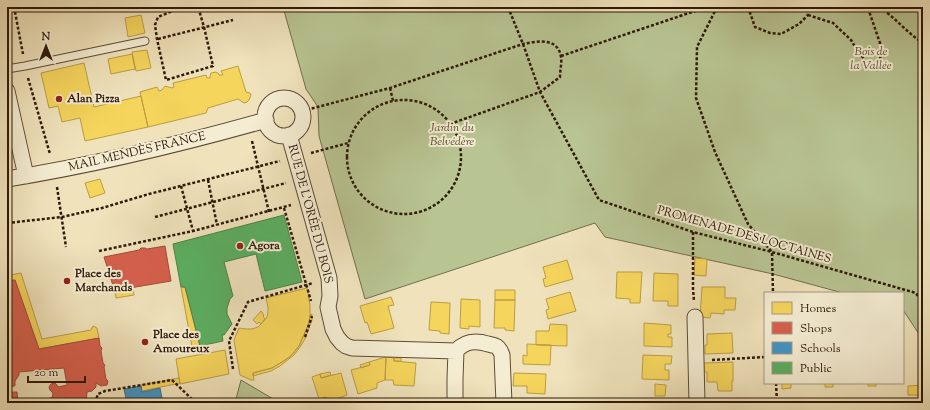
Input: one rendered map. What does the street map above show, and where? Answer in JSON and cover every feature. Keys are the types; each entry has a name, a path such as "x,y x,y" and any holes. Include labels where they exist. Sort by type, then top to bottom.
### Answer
{"street":[{"path":"7,91 26,176"},
{"path":"279,98 293,100 300,107 302,112 302,123 295,132 289,135 282,135 274,132 269,127 265,115 271,103 279,98"},
{"name":"MAIL MENDÈS FRANCE","path":"7,179 140,153 229,131 266,120"},
{"name":"RUE DE L'ORÉE DU BOIS","path":"289,135 329,278 330,287 328,307 330,315 337,337 342,344 352,348 456,351 467,343 484,342 494,345 499,349 502,355 504,403"},
{"path":"696,317 697,403"},
{"path":"455,403 454,379 456,351"}],"lane":[{"path":"7,69 145,41"}],"path":[{"path":"14,7 25,66 54,170 66,247"},
{"name":"PROMENADE DES LOCTAINES","path":"508,7 540,92 599,200 693,232 772,252 916,293 923,304"},
{"path":"561,56 707,7"},
{"path":"716,7 697,47 696,98 715,152 748,224 772,252 773,292"},
{"path":"748,7 755,27 770,33 781,34 799,24 808,15 808,7"},
{"path":"808,15 833,23 851,40 869,65 877,70 882,66 880,44 869,11 872,7"},
{"path":"879,7 923,43"},
{"path":"192,8 199,10 213,66 166,80 157,39 155,25 158,17 174,10 192,8"},
{"path":"145,41 233,20"},
{"path":"302,112 390,88 523,44 540,41 552,43 557,48 561,56 560,77 540,92 450,124"},
{"path":"390,88 393,101"},
{"path":"410,100 427,105 442,114 450,124 455,130 460,149 459,171 450,192 433,207 412,214 389,213 369,203 354,186 346,165 348,143 357,124 373,109 393,101 410,100"},
{"path":"251,135 269,212"},
{"path":"7,224 62,217 102,208 348,143"},
{"path":"208,180 217,225"},
{"path":"155,217 287,183"},
{"path":"181,186 193,231"},
{"path":"99,251 193,231 293,205"},
{"path":"284,208 312,306"},
{"path":"693,232 692,289 696,317"},
{"path":"7,244 8,254"},
{"path":"233,369 229,341 248,302 329,278"},
{"path":"305,337 312,317 312,311"},
{"path":"696,361 764,357"},
{"path":"95,403 98,394 105,391 172,380 196,403"},
{"path":"776,384 777,403"}],"green space":[{"name":"Jardin du Belvédère","path":"283,7 923,7 923,340 904,312 904,292 839,292 773,274 605,237 595,223 365,299 319,136 318,107 306,89"},
{"path":"241,380 280,403 235,403"}],"building: Homes":[{"path":"141,15 145,33 128,37 125,18"},
{"path":"147,50 151,68 136,71 132,52"},
{"path":"132,54 135,69 111,74 108,59"},
{"path":"84,63 94,107 141,96 148,127 85,141 80,118 62,122 58,106 49,108 41,73"},
{"path":"238,66 246,92 250,93 251,95 247,102 244,103 238,99 208,108 206,113 148,127 140,92 157,87 159,91 165,86 172,88 174,87 173,83 206,75 207,78 210,78 211,73 216,72 219,75 223,75 221,71"},
{"path":"100,179 105,193 90,198 85,183"},
{"path":"695,258 707,259 706,276 694,275"},
{"path":"567,260 573,279 545,287 543,279 546,278 543,267"},
{"path":"8,272 11,275 21,273 42,339 91,330 93,326 97,328 99,338 39,349 15,280 7,281"},
{"path":"617,272 642,272 640,303 630,303 630,299 616,298"},
{"path":"654,273 678,274 678,306 668,306 668,301 653,301"},
{"path":"181,287 185,287 200,346 192,347"},
{"path":"702,287 725,287 725,298 736,298 735,310 724,310 724,314 711,313 710,318 700,317"},
{"path":"133,288 134,295 116,298 115,292 118,290"},
{"path":"307,288 310,305 309,323 299,346 291,356 272,368 253,373 254,380 240,375 234,340 239,328 252,329 258,327 262,323 267,317 268,312 266,298"},
{"path":"495,290 515,290 515,300 495,300"},
{"path":"570,292 576,311 548,319 546,310 549,309 546,299"},
{"path":"391,297 394,305 388,306 394,328 371,334 367,322 365,323 360,306"},
{"path":"461,299 480,300 480,327 469,326 469,329 460,328"},
{"path":"495,300 515,300 514,331 505,330 505,328 494,328"},
{"path":"431,302 450,303 449,334 429,330"},
{"path":"261,311 265,319 261,324 259,322 257,324 253,320"},
{"path":"312,314 312,320 305,339 294,355 271,371 253,376 253,373 272,368 291,356 299,346 309,323 310,315"},
{"path":"644,323 671,325 671,334 668,334 668,337 672,337 672,347 644,346"},
{"path":"550,324 567,325 567,346 536,345 536,331 549,331"},
{"path":"732,333 733,353 705,354 707,334"},
{"path":"527,344 551,345 550,365 523,364 523,355 527,356"},
{"path":"225,350 229,374 180,384 176,359"},
{"path":"643,355 672,356 671,364 665,364 665,370 669,370 669,380 642,379"},
{"path":"386,357 394,358 394,361 416,363 414,386 394,385 393,380 385,380"},
{"path":"386,357 385,380 377,383 377,388 358,394 351,370 370,365 369,362"},
{"path":"394,358 401,358 401,361 394,361"},
{"path":"369,362 370,365 361,368 360,365"},
{"path":"733,362 732,391 718,391 717,382 707,382 707,372 704,372 704,363"},
{"path":"330,372 331,375 321,378 320,374"},
{"path":"341,373 347,395 328,402 326,397 319,399 312,377 320,374 321,378"},
{"path":"514,373 546,374 545,394 527,393 527,386 513,386"},
{"path":"179,378 180,383 142,391 141,385"},
{"path":"655,384 666,385 665,396 655,396"},
{"path":"782,384 791,384 791,388 782,389"},
{"path":"825,384 833,384 833,387 825,387"},
{"path":"868,384 876,384 876,386 868,386"},
{"path":"923,385 923,403 918,403 918,395 908,395 908,386"}],"building: Shops":[{"path":"165,246 171,281 118,290 115,292 104,257 139,250 141,248 147,249"},
{"path":"15,280 39,349 99,338 100,346 102,348 103,363 105,365 106,379 108,381 107,385 101,386 96,383 96,387 92,391 87,392 86,403 48,403 49,398 52,398 53,393 49,387 51,384 55,383 58,387 67,385 64,368 19,372 19,375 15,381 15,386 7,392 7,281"},
{"path":"7,392 17,392 18,403 7,403"}],"building: Schools":[{"path":"141,386 142,392 160,388 163,403 127,403 124,389"},
{"path":"126,400 127,403 113,403"}],"building: Public":[{"path":"284,215 302,282 265,291 256,254 224,262 233,296 230,299 227,308 227,314 232,324 224,335 222,335 223,341 200,346 185,287 181,287 173,244"}],"place":[{"name":"Alan Pizza","path":"59,99"},
{"name":"Agora","path":"240,246"},
{"name":"Place des Marchands","path":"67,281"},
{"name":"Place des Amoureux","path":"145,342"}],"park label":[{"name":"Bois de la Vallée","path":"871,59"}]}
